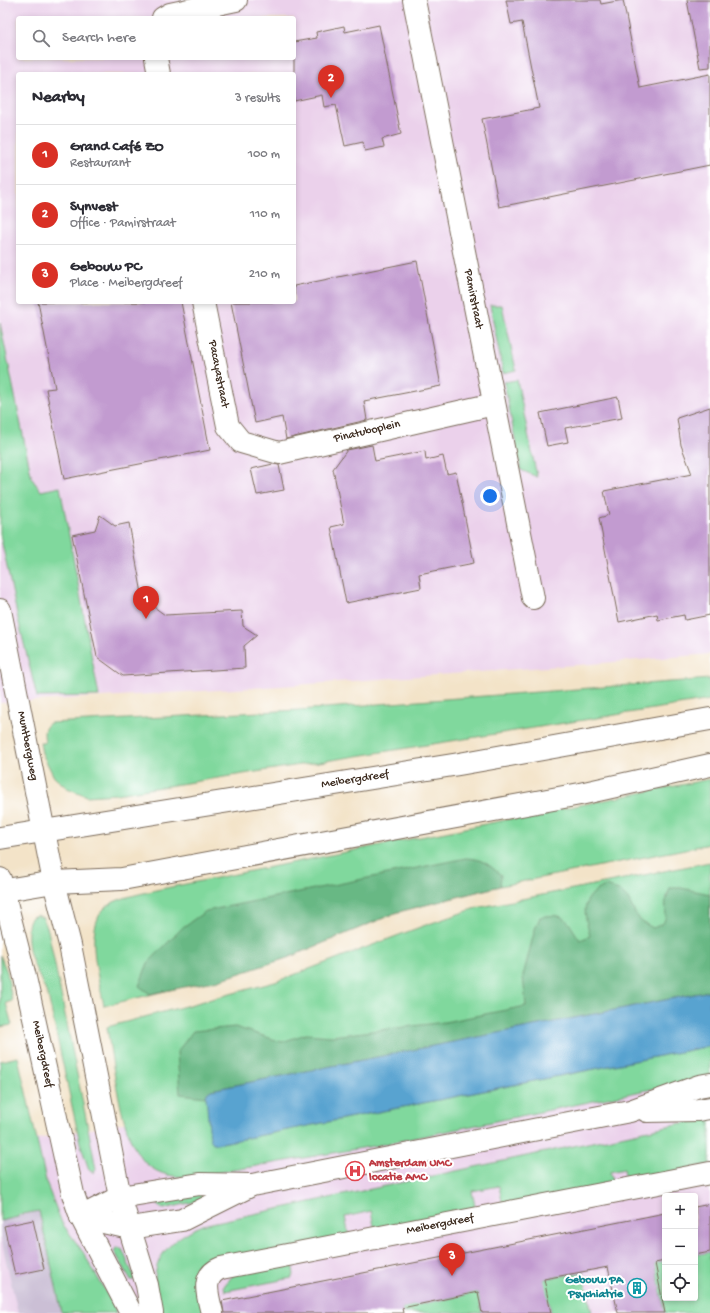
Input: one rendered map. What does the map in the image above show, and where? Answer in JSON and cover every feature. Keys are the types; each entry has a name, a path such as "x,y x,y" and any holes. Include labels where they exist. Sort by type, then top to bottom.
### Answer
{"street":[{"path":"169,16 236,0"},
{"name":"Pamirstraat","path":"414,0 532,598"},
{"path":"156,60 159,72"},
{"name":"Pacayastraat","path":"204,304 228,426 241,442"},
{"name":"Pinatuboplein","path":"241,442 279,453 494,404"},
{"name":"Muntbergweg","path":"0,610 54,882"},
{"name":"Meibergdreef","path":"0,838 460,764 710,719"},
{"name":"Meibergdreef","path":"131,1313 81,1217 70,1178 24,973 1,887 54,882 122,879 580,794 710,765"},
{"path":"54,882 70,945 120,1196 146,1285 152,1313"},
{"path":"81,1217 120,1196 200,1184 252,1185 630,1111 699,1086 710,1084"},
{"path":"630,1111 698,1110 710,1108"},
{"name":"Meibergdreef","path":"212,1313 206,1285 211,1274 221,1268 710,1173"},
{"path":"81,1217 130,1228 182,1220 252,1185"}],"shaded area":[{"path":"0,0 710,0 710,654 252,688 0,703"},
{"name":"Amsterdam UMC locatie AMC","path":"710,1013 710,1313 0,1313 0,1146"},
{"path":"39,1211 62,1313 18,1313 0,1234 0,1221"}],"green space":[{"path":"490,305 502,305 516,370 503,373"},
{"path":"0,323 32,479 41,491 60,487 99,696 37,697 18,619 0,534"},
{"path":"517,380 537,477 521,470 504,382"},
{"path":"710,679 710,700 117,794 87,796 67,788 54,777 42,753 40,743 45,743 45,730 47,725 50,723 299,710"},
{"path":"710,779 710,844 500,886 398,912 287,958 206,981 104,1006 96,965 94,935 97,922 102,911 112,903 122,899 156,890"},
{"path":"466,858 481,861 489,865 501,875 500,886 398,912 287,958 219,980 150,994 139,986 148,963 183,927 206,911"},
{"path":"710,862 710,991 307,1070 212,1142 217,1144 710,1046 710,1077 380,1145 192,1177 161,1173 150,1167 135,1149 121,1108 107,1027 275,982 423,926 476,908"},
{"path":"605,886 619,890 628,899 636,915 642,922 653,928 659,926 666,917 666,900 670,888 681,888 710,894 710,991 211,1090 207,1093 206,1097 180,1094 177,1052 193,1031 235,1027 282,1042 306,1034 332,1036 445,1022 526,1006 523,976 535,929 540,917 561,917 569,923 580,940 590,936 585,913 587,901 597,891"},
{"path":"37,915 43,918 48,930 93,1153 96,1169 94,1173 89,1170 80,1143 49,1000 29,950 28,924 32,917"},
{"path":"0,955 7,972 12,1001 6,1003 12,1025 0,1027"},
{"path":"18,1057 47,1185 62,1223 83,1252 114,1306 116,1313 62,1313 39,1211 18,1215 18,1217 0,1221 0,1061"},
{"path":"710,1117 710,1164 626,1181 624,1169 610,1172 613,1184 503,1206 499,1186 472,1191 476,1211 375,1231 371,1211 345,1217 349,1236 201,1266 197,1272 197,1278 204,1313 160,1313 155,1282 159,1262 169,1246 184,1234 202,1225"},
{"path":"199,1192 203,1195 202,1200 164,1209 158,1206 159,1200"},
{"path":"117,1247 122,1249 135,1279 134,1280 131,1280 114,1251"},
{"path":"710,1252 710,1313 665,1313 663,1301 698,1301 698,1254"},
{"path":"662,1262 662,1298 655,1263"},
{"path":"292,1263 294,1275 292,1278 225,1291 224,1286 235,1273"},
{"path":"583,1272 592,1313 551,1313 549,1303 534,1281"},
{"path":"478,1292 482,1313 403,1313 402,1308"}],"water":[{"path":"710,991 710,1046 217,1144 213,1143 210,1139 206,1097 207,1093 211,1090"}],"building":[{"path":"506,0 600,0 601,4 623,0 640,88 710,74 710,165 499,207 482,119 539,108 522,22 511,24"},
{"path":"687,0 710,0 710,67 700,68"},
{"path":"379,25 401,134 382,139 384,147 365,151 363,142 345,146 336,105 324,107 322,95 296,101 296,72 294,72 294,60 296,60 296,42 317,38 316,32 344,26 345,32"},
{"path":"417,261 441,386 364,401 367,420 286,439 282,417 255,423 231,304 296,304 296,286"},
{"path":"38,304 181,304 210,450 64,479 46,389 55,388"},
{"path":"618,397 622,418 565,428 568,442 547,446 540,413"},
{"path":"710,407 710,615 685,620 684,615 658,620 657,614 619,622 599,518 609,515 604,491 692,474 681,445 677,418"},
{"path":"372,445 375,461 425,451 426,460 443,456 447,474 456,472 474,563 419,574 421,588 346,603 331,527 344,524 333,469 347,450"},
{"path":"273,464 279,465 284,490 257,495 251,469"},
{"path":"100,515 115,526 129,523 143,599 165,615 242,611 243,626 257,635 244,646 245,668 123,676 97,657 72,535 95,530"},
{"path":"710,1204 710,1252 698,1254 698,1229 698,1206"},
{"path":"662,1214 662,1262 655,1263 665,1313 618,1313 608,1267 544,1279 551,1313 482,1313 478,1292 402,1308 403,1313 224,1313 222,1301"},
{"path":"33,1220 44,1269 15,1275 4,1226"}],"place":[{"name":"Synvest","path":"331,98"},
{"name":"Grand Café ZO","path":"146,619"},
{"name":"Amsterdam UMC locatie AMC","path":"355,1171"},
{"name":"Gebouw PC","path":"452,1276"},
{"name":"Gebouw PA Psychiatrie","path":"637,1288"}]}
